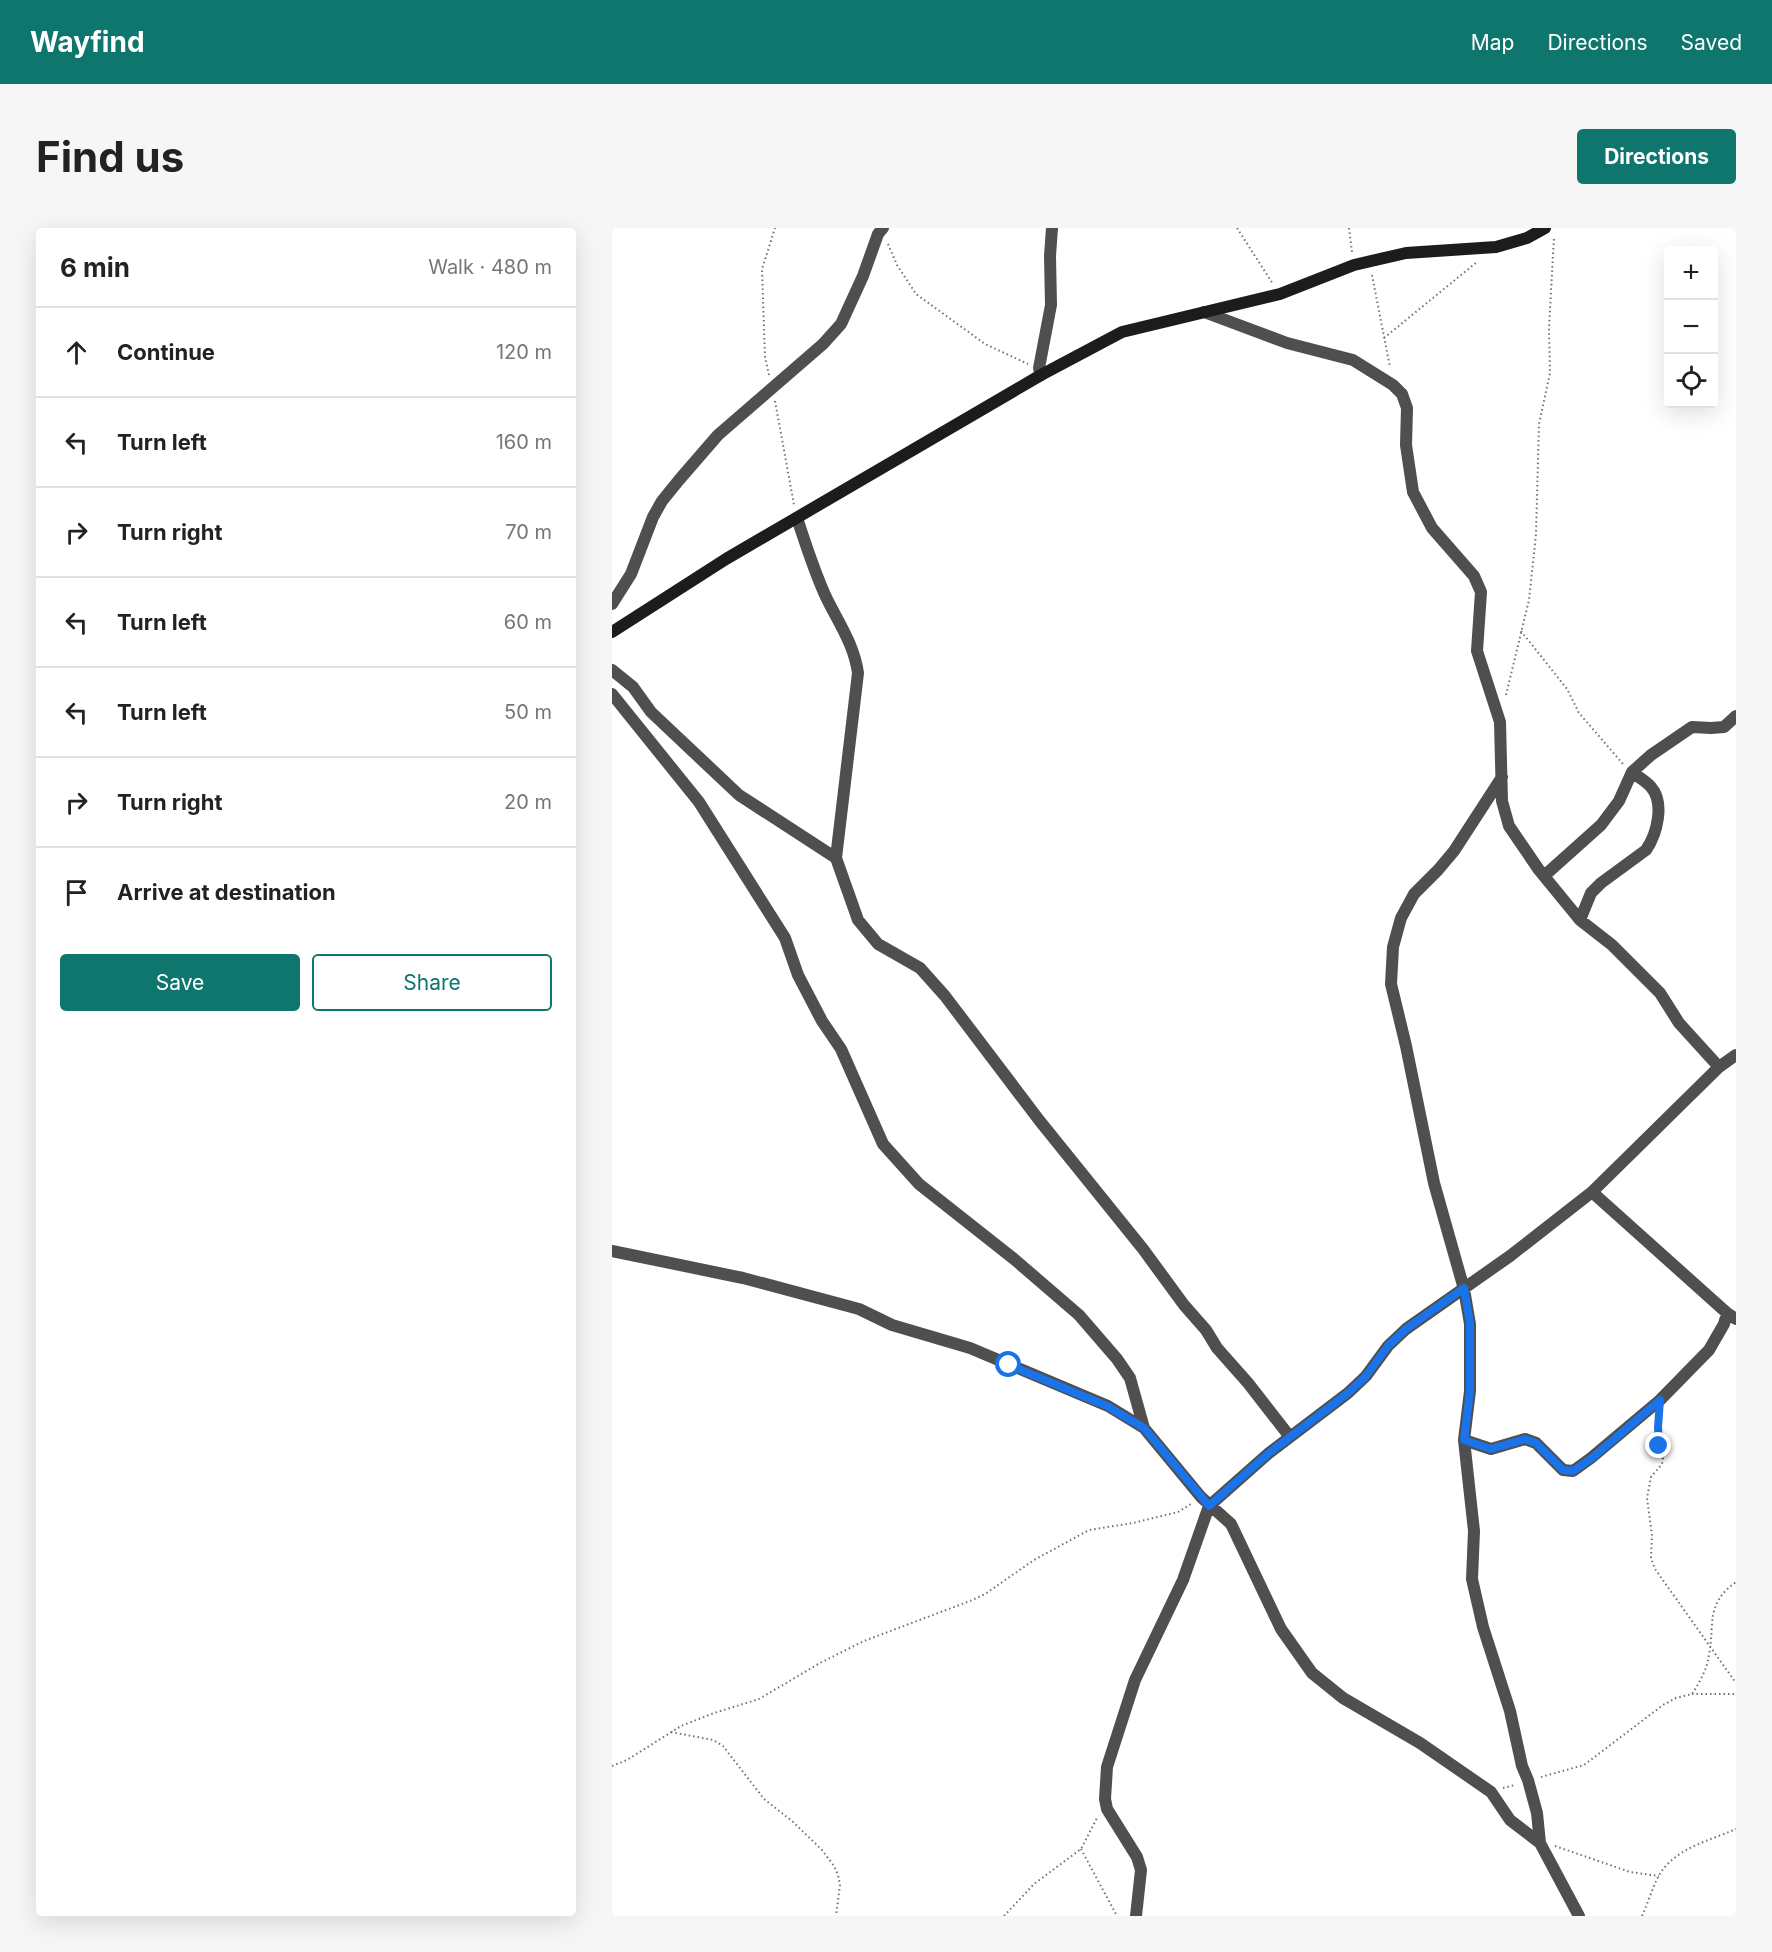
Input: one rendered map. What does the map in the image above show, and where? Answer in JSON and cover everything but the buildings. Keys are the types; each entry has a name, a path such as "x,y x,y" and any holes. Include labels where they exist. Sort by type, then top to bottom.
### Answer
{"street":[{"path":"612,604 631,574 653,517 662,501 718,435 823,344 841,324 863,276 878,234 883,228"},
{"path":"1040,371 1051,305 1052,228"},
{"path":"612,632 726,559 1040,371 1122,332 1280,294 1354,265 1406,253 1496,247 1527,238 1545,228"},
{"path":"1204,312 1287,343 1353,360 1393,385 1402,394 1407,408 1406,445 1413,492 1432,528 1474,576 1481,592 1478,651 1500,722 1502,801 1509,826 1544,876 1580,921 1612,945 1660,993 1679,1023 1719,1067"},
{"path":"797,518 813,569 852,647 858,673 836,858 858,920 878,944 920,968 945,996 1039,1120 1206,1330 1217,1348 1290,1437"},
{"path":"612,670 633,687 651,712 739,795 836,858"},
{"path":"612,694 699,802 785,938 798,975 822,1021 841,1049 884,1144 919,1184 1014,1259 1079,1316 1117,1359 1130,1378 1144,1428"},
{"path":"1544,876 1601,825 1612,812 1632,772 1651,755 1692,727 1724,726 1736,716"},
{"path":"1580,921 1590,893 1646,850 1651,843 1658,821 1657,798 1651,787 1632,772"},
{"path":"1502,777 1454,851 1414,894 1401,918 1393,947 1391,984 1434,1184 1464,1288 1470,1324 1470,1391 1464,1440 1474,1531 1472,1579 1483,1628 1510,1711 1522,1766 1537,1813 1540,1843 1579,1916"},
{"path":"1136,1916 1141,1870 1137,1857 1107,1809 1105,1799 1107,1767 1135,1680 1184,1580 1205,1502 1354,1387 1366,1376 1388,1346 1406,1329 1510,1256 1592,1192 1719,1067 1736,1055"},
{"path":"1464,1440 1491,1449 1525,1439 1536,1443 1563,1470 1573,1471 1592,1458 1660,1400 1709,1350 1724,1324 1732,1316 1592,1192"},
{"path":"612,1251 743,1278 859,1309 892,1325 970,1348 1107,1406 1144,1428 1205,1502 1231,1524 1281,1629 1312,1673 1343,1698 1420,1743 1491,1792 1510,1820 1540,1843"}],"path":[{"path":"775,228 762,269 765,357 797,518"},
{"path":"883,228 897,265 916,294 985,344 1040,371"},
{"path":"1237,228 1280,294"},
{"path":"1350,228 1354,265"},
{"path":"1505,699 1529,600 1536,534 1539,424 1550,373 1549,328 1554,228"},
{"path":"1384,338 1496,247"},
{"path":"1369,262 1392,374"},
{"path":"1521,631 1567,689 1579,712 1614,755 1632,772"},
{"path":"1660,1400 1658,1427 1663,1458 1662,1464 1651,1478 1647,1498 1652,1535 1651,1558 1655,1569 1736,1683"},
{"path":"612,1766 627,1760 671,1732 714,1713 759,1699 820,1663 864,1641 985,1594 1034,1560 1089,1530 1133,1523 1178,1512 1205,1502"},
{"path":"1692,1694 1705,1670 1715,1606 1722,1594 1736,1582"},
{"path":"1491,1792 1584,1765 1676,1698 1692,1694 1736,1694"},
{"path":"671,1732 713,1740 723,1746 764,1799 792,1821 822,1850 838,1875 840,1885 836,1916"},
{"path":"1004,1916 1034,1884 1080,1849 1088,1838 1105,1799"},
{"path":"1642,1916 1659,1876 1670,1862 1688,1849 1708,1839 1736,1829"},
{"path":"1540,1843 1567,1849 1630,1872 1659,1876"},
{"path":"1080,1849 1117,1916"}],"route":[{"path":"1009,1365 1107,1406 1144,1428 1209,1506 1269,1453 1348,1393 1366,1376 1388,1346 1406,1329 1464,1288 1470,1324 1470,1391 1464,1440 1491,1449 1525,1439 1536,1443 1563,1470 1573,1471 1592,1458 1660,1400 1659,1446"}]}
